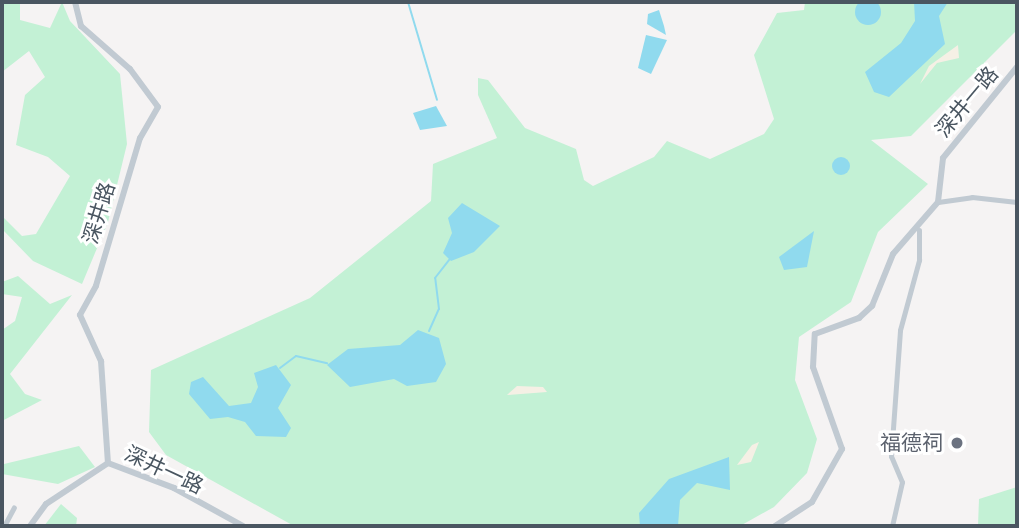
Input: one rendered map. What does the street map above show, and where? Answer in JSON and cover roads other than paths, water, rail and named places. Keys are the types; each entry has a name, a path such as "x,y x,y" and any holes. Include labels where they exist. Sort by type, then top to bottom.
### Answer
{"street":[{"name":"深井路","path":"75,2 81,26 130,69 158,107 140,138 96,286 80,315 101,361 108,463"},
{"name":"深井一路","path":"775,526 812,502 842,449 813,367 815,334 859,318 872,306 892,254 919,230 937,202 943,158 1017,66"},
{"path":"937,202 972,197 1017,201"},
{"path":"892,526 902,482 891,456 900,330 919,260 919,230"},
{"path":"30,526 46,504 108,463"},
{"name":"深井一路","path":"108,463 174,488 243,526"},
{"path":"4,526 14,507"}],"water":[{"path":"868,-1 877,3 881,12 877,21 868,25 859,21 855,12 859,3"},
{"path":"914,2 948,2 939,16 945,44 889,97 874,92 865,72 901,43 915,21"},
{"path":"659,10 666,35 647,24 648,14"},
{"path":"646,35 667,40 651,74 638,68"},
{"path":"436,106 447,126 420,130 413,113"},
{"path":"841,157 847,160 850,166 847,172 841,175 835,172 832,166 835,160"},
{"path":"462,203 500,226 474,252 451,261 443,253 452,233 448,218"},
{"path":"814,231 807,267 784,270 779,257"},
{"path":"418,330 439,338 446,364 436,382 407,386 394,379 350,387 327,365 348,349 400,345"},
{"path":"276,365 291,385 278,408 291,428 286,437 256,436 245,422 228,417 210,419 189,394 191,382 203,377 229,406 251,403 258,387 254,373"},
{"path":"729,457 730,490 697,483 680,500 678,526 640,526 639,513 669,479"}],"waterway":[{"path":"408,2 437,100"},
{"path":"429,331 439,309 435,278 449,260"},
{"path":"280,368 296,356 327,363"}],"place":[{"name":"福德祠","path":"957,443"}]}
